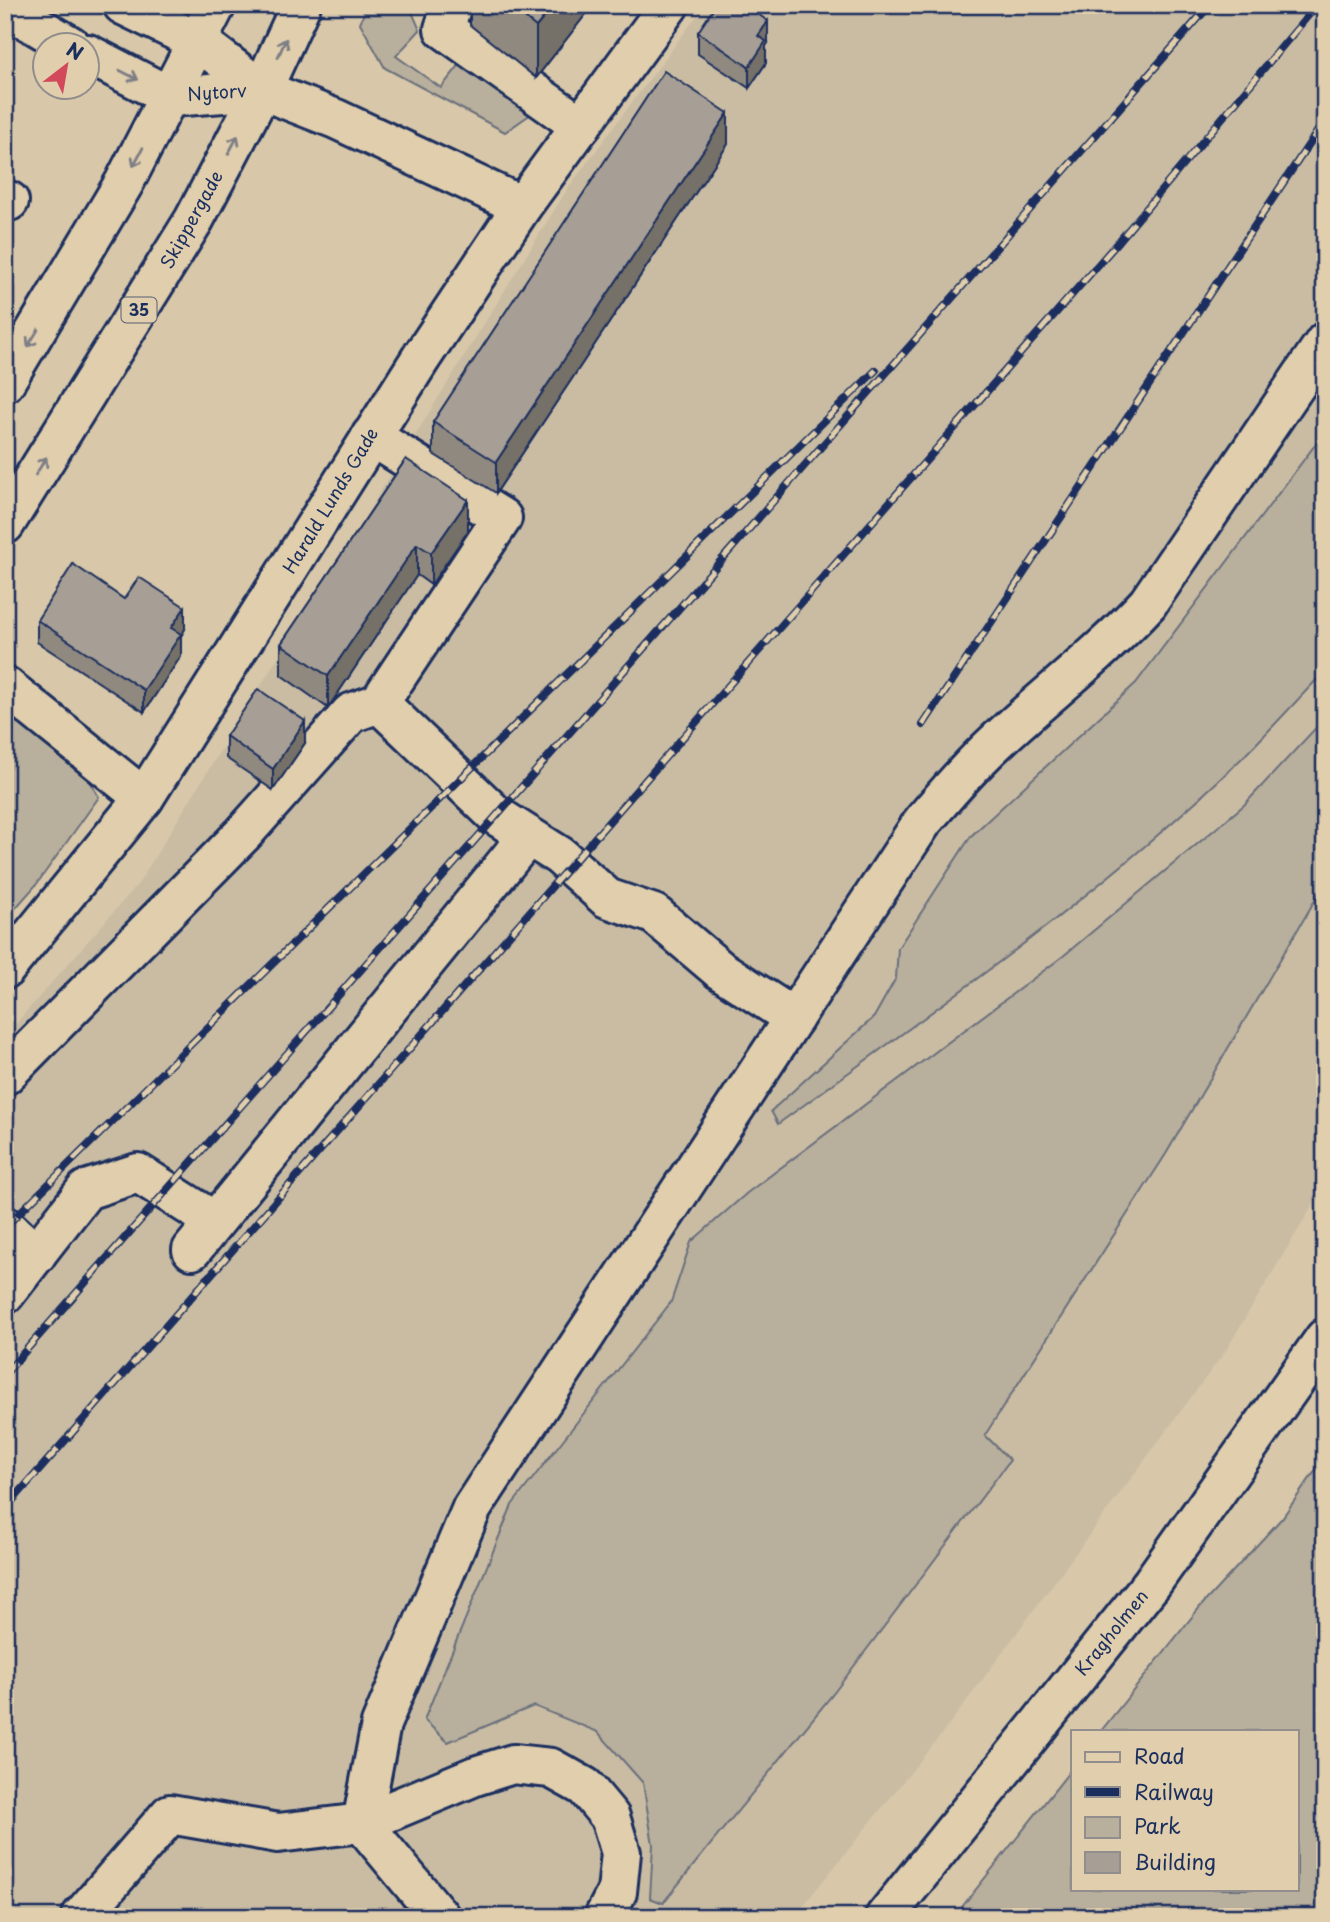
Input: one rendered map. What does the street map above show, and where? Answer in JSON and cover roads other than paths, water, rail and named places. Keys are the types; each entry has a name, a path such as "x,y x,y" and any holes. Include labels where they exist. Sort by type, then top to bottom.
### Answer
{"street":[{"name":"Nytorv","path":"123,5 199,42 262,90"},
{"name":"Nytorv","path":"171,97 216,5"},
{"name":"Nytorv","path":"262,90 301,5"},
{"path":"452,5 443,29 581,126"},
{"name":"Harald Lunds Gade","path":"5,969 144,798 371,436 522,206 669,5"},
{"path":"5,7 47,32"},
{"name":"Nytorv","path":"102,61 171,97 262,90"},
{"path":"262,90 336,119 522,206"},
{"name":"Skippergade","path":"5,524 168,264 262,90"},
{"path":"5,382 60,295 171,97"},
{"path":"362,1823 381,1724 472,1508 923,821 998,740 1117,636 1148,603 1325,342"},
{"path":"5,1075 233,844 351,713 379,703 502,518 371,436"},
{"path":"5,686 144,798"},
{"path":"379,703 497,816 560,856 607,898 654,914 720,970 794,1018"},
{"path":"5,1294 86,1191 138,1173 203,1236 528,836"},
{"path":"5,1226 36,1255"},
{"name":"Kragholmen","path":"886,1917 1152,1583 1325,1338"},
{"path":"80,1917 170,1814 278,1833 362,1823 475,1776 513,1764 551,1768 585,1787 610,1816 621,1853 617,1892 604,1917"},
{"path":"362,1823 440,1917"}],"railway":[{"path":"5,1374 1210,5"},
{"path":"5,1509 1119,241 1317,5"},
{"path":"923,725 1325,120"},
{"path":"5,1227 876,370"}]}
